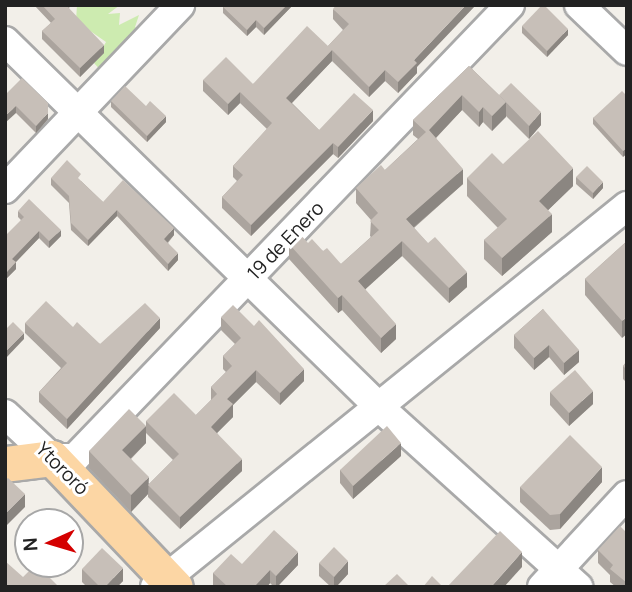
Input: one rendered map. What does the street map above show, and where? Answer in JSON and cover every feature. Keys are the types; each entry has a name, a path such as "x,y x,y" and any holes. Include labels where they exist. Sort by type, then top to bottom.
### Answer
{"main road":[{"path":"5,464 52,458"},
{"name":"Ytororó","path":"52,458 165,583"}],"street":[{"path":"5,189 180,5"},
{"name":"19 de Enero","path":"52,458 75,458 510,5"},
{"path":"579,5 627,51"},
{"path":"5,41 560,581 627,495"},
{"path":"165,583 378,406 627,206"},
{"name":"Ytororó","path":"5,414 52,458"}],"green space":[{"path":"77,5 120,5 108,14 120,13 119,25 139,15 135,27 142,33 103,73 94,63 106,42 76,21"}],"building":[{"path":"42,5 66,5 104,45 80,68 42,31 55,19"},
{"path":"224,5 287,5 264,28 256,20 247,30"},
{"path":"336,5 466,5 414,60 417,63 398,82 385,70 369,87 332,50 286,98 319,130 354,93 373,110 338,147 333,143 251,225 222,197 243,175 233,166 272,123 240,92 228,104 203,80 226,57 253,84 307,26 328,46 349,24 333,9"},
{"path":"542,5 568,29 547,51 522,26"},
{"path":"469,66 506,102 492,116 483,107 479,112 462,95 429,130 463,169 406,219 428,243 435,237 467,272 449,288 402,241 358,281 396,324 381,338 342,295 338,298 289,244 300,234 308,243 312,239 323,251 327,248 341,264 379,230 370,221 378,213 356,188 381,165 385,170 426,132 413,120"},
{"path":"22,78 48,103 48,113 36,126 16,106 5,116 5,95"},
{"path":"511,83 541,112 529,126 499,95"},
{"path":"125,86 146,106 150,101 166,116 147,136 111,101"},
{"path":"622,91 627,96 627,147 623,151 593,118"},
{"path":"538,131 573,168 539,201 552,214 502,258 484,240 507,219 467,178 492,153 503,164"},
{"path":"67,160 81,174 78,178 103,202 123,180 174,228 164,239 178,253 168,264 117,210 88,240 71,223 69,196 51,178"},
{"path":"587,166 603,182 593,193 576,177"},
{"path":"29,199 61,230 49,241 39,231 12,259 16,262 5,274 5,236 24,217 18,211"},
{"path":"627,241 627,317 622,321 585,279"},
{"path":"46,301 73,327 77,322 100,344 145,303 160,318 67,419 39,392 67,363 25,323"},
{"path":"233,305 254,326 259,320 304,369 280,393 256,370 227,399 233,404 211,427 242,459 180,517 148,485 179,454 146,421 174,393 196,415 217,394 211,387 232,366 223,356 241,338 221,317"},
{"path":"543,309 579,350 564,363 549,345 534,358 514,335"},
{"path":"13,322 24,333 5,352 5,330"},
{"path":"575,370 593,391 569,413 550,392"},
{"path":"129,409 146,426 122,450 149,477 131,495 89,451"},
{"path":"387,426 401,443 353,486 340,470"},
{"path":"570,435 602,467 560,514 550,515 520,487"},
{"path":"8,478 25,494 5,514 5,480"},
{"path":"620,526 627,533 627,583 610,569 613,565 598,550"},
{"path":"274,530 298,552 276,576 270,570 254,587 228,587 213,573 231,554 242,564"},
{"path":"500,531 522,552 491,587 447,587"},
{"path":"334,547 348,561 334,577 319,563"},
{"path":"102,548 123,568 105,587 100,587 84,571 84,567"},
{"path":"5,561 14,569 14,578 50,578 59,587 5,587"},
{"path":"397,574 410,587 383,587"},
{"path":"432,576 443,587 423,587"}]}
